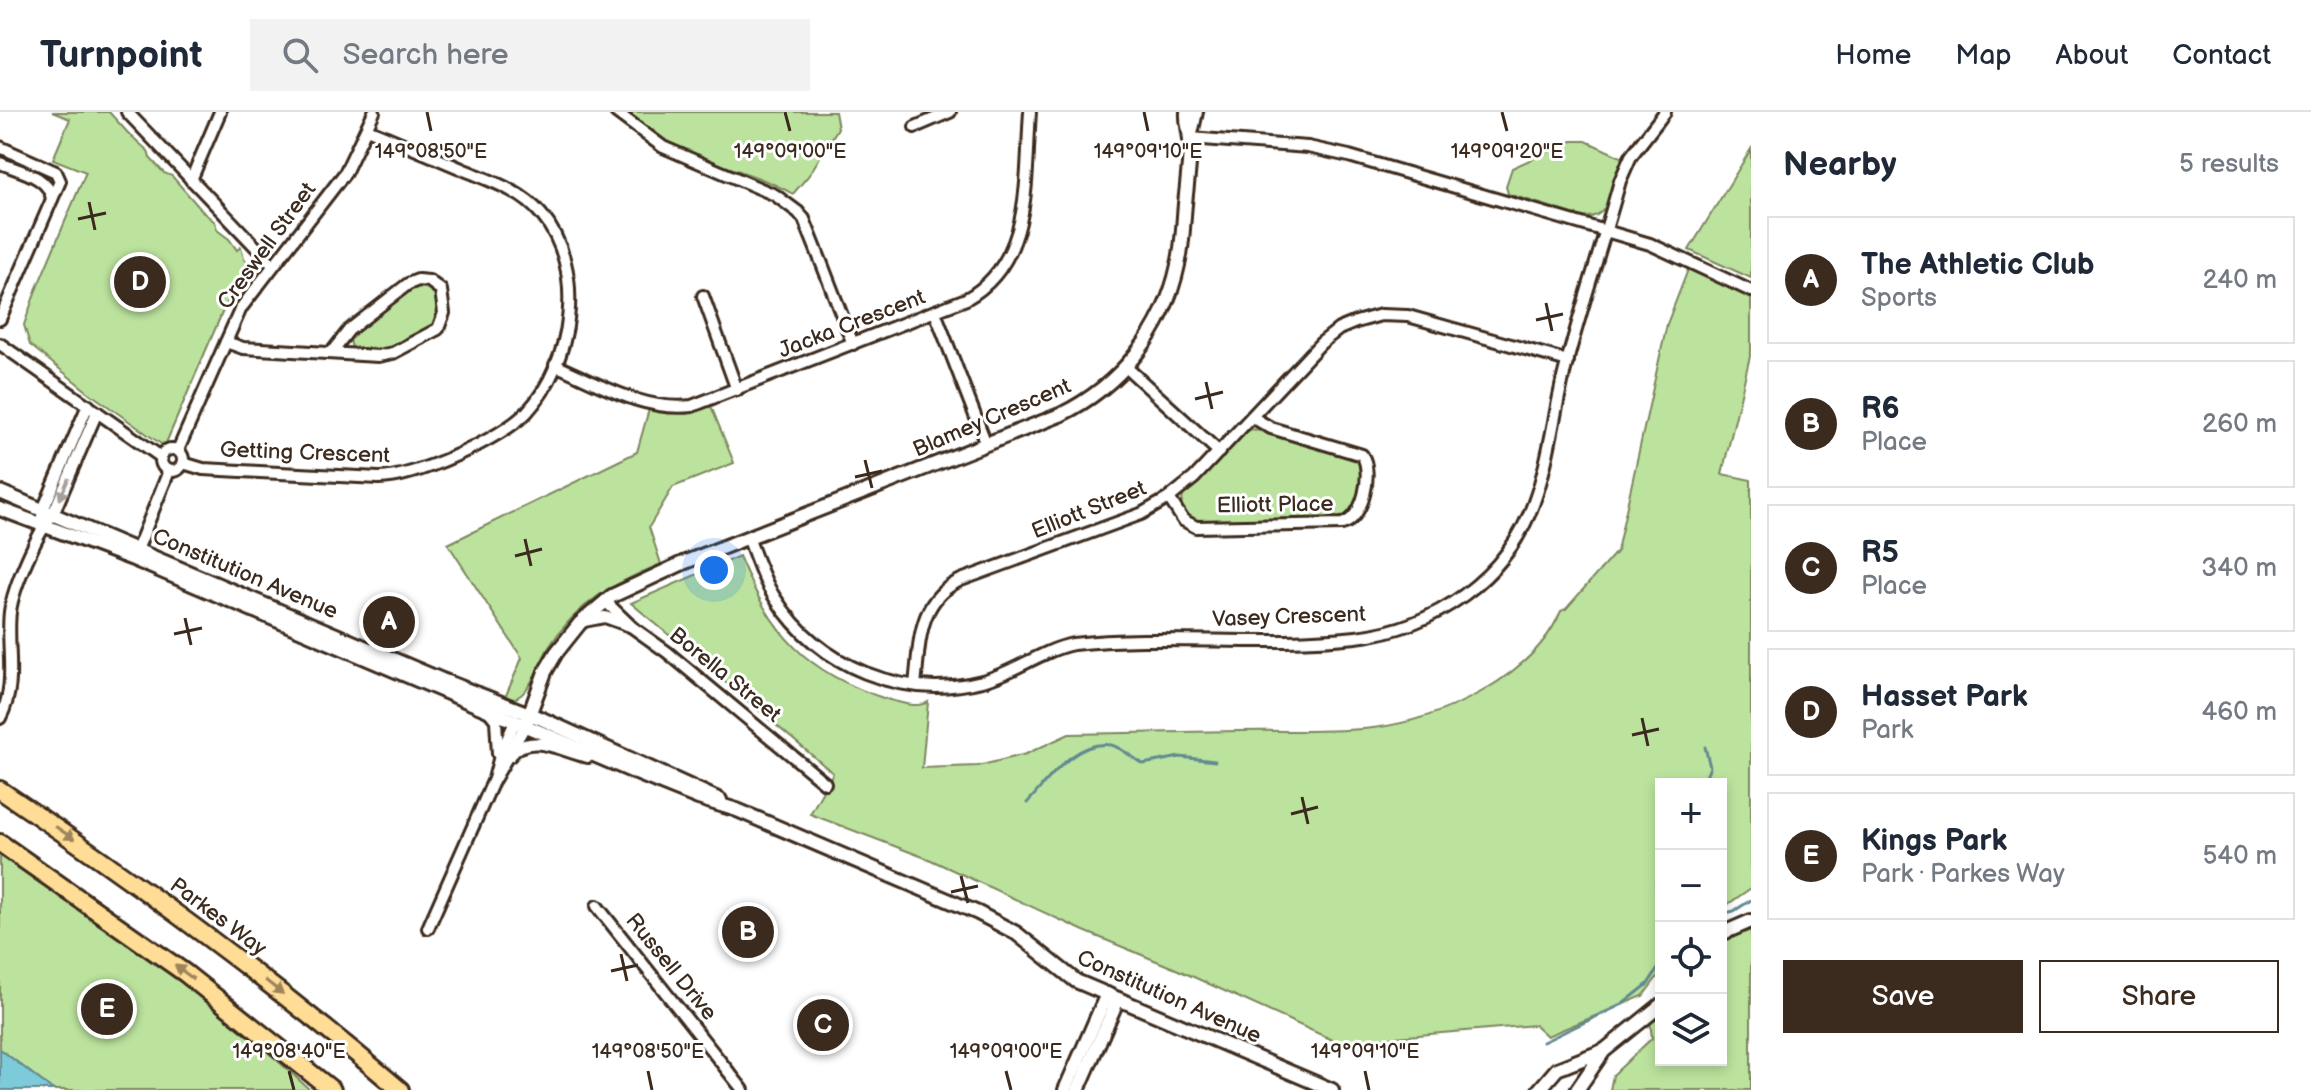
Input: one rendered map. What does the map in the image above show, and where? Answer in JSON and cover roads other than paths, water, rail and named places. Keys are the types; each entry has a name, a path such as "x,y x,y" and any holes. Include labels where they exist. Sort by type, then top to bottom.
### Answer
{"main road":[{"name":"Parkes Way","path":"0,790 161,901 327,1029 400,1090"},
{"path":"0,843 185,973 332,1090"}],"street":[{"path":"127,112 273,265"},
{"path":"191,180 220,112"},
{"name":"Creswell Street","path":"178,450 243,305 343,176 374,112"},
{"path":"616,112 663,147 775,195 798,212 804,219 853,344"},
{"path":"915,127 950,112"},
{"name":"Jacka Crescent","path":"555,365 638,401 657,406 695,405 935,312 980,291 998,273 1011,253 1022,219 1030,112"},
{"name":"Blamey Crescent","path":"1187,112 1190,138"},
{"name":"Blamey Crescent","path":"522,718 555,645 578,617 603,598 683,563 1069,410 1103,388 1126,367 1156,325 1176,274 1181,250 1190,138 1196,112"},
{"name":"Vasey Crescent","path":"748,537 772,593 809,638 833,657 862,672 915,685 942,687 980,682 1012,671 1056,649 1077,644 1349,638 1397,629 1431,616 1483,579 1505,556 1523,526 1541,480 1568,361 1620,181 1631,156 1665,112"},
{"name":"Getting Crescent","path":"183,463 203,469 379,478 405,476 439,463 513,425 535,402 567,334 569,297 561,251 543,216 513,191 367,129"},
{"path":"1190,138 1323,150 1663,249 1751,291"},
{"path":"0,147 56,172 60,181 0,319"},
{"path":"0,163 48,186 52,199"},
{"path":"31,176 36,163"},
{"path":"226,342 243,348 331,353 386,356 431,335 442,322 444,299 441,290 427,280 409,283 349,330 331,353"},
{"path":"703,296 737,390"},
{"path":"935,312 986,444"},
{"name":"Elliott Street","path":"915,685 924,619 932,602 944,589 961,580 1137,516 1169,498 1194,478 1329,336 1352,323 1377,316 1400,315 1568,361"},
{"path":"0,344 161,457"},
{"path":"1126,367 1219,452"},
{"path":"0,718 10,685 10,612 16,590 92,408"},
{"name":"Elliott Place","path":"1169,498 1186,523 1198,527 1342,524 1355,518 1367,473 1367,464 1362,455 1271,428 1252,417"},
{"path":"168,449 178,450 184,457 176,471 169,471 161,464 161,457 168,449"},
{"path":"137,550 169,471"},
{"name":"Constitution Avenue","path":"0,492 137,550 482,706 522,718 598,757 698,798 737,810 988,917 1021,937 1066,975 1332,1090"},
{"name":"Constitution Avenue","path":"0,509 133,559 703,790 737,810"},
{"name":"Blamey Crescent","path":"522,718 550,663 603,598"},
{"name":"Borella Street","path":"603,598 632,627 667,652 825,783"},
{"path":"580,623 605,617 632,627"},
{"path":"482,706 496,720 497,764 494,779"},
{"path":"510,756 522,718"},
{"path":"497,764 522,718"},
{"path":"428,928 494,779 510,756 522,745 532,744 598,757"},
{"name":"Russell Drive","path":"597,906 743,1090"},
{"path":"1727,931 1751,921"},
{"path":"1078,1090 1090,1048 1112,997"},
{"path":"1577,1090 1605,1050 1655,1010"},
{"path":"1065,1090 1090,1048"},
{"path":"1539,1090 1561,1066 1605,1050"}],"water":[{"path":"0,1049 53,1090 0,1090"}],"waterway":[{"path":"1027,803 1053,773 1074,755 1098,745 1115,746 1143,764 1180,757 1215,761"},
{"path":"1705,747 1710,767 1705,778"},
{"path":"1727,913 1751,900"},
{"path":"1543,1042 1623,1004 1648,984 1655,973"}],"place":[{"name":"Hasset Park","path":"140,282"},
{"name":"The Athletic Club","path":"389,622"},
{"name":"R6","path":"748,932"},
{"name":"Kings Park","path":"107,1009"},
{"name":"R5","path":"823,1025"}]}
